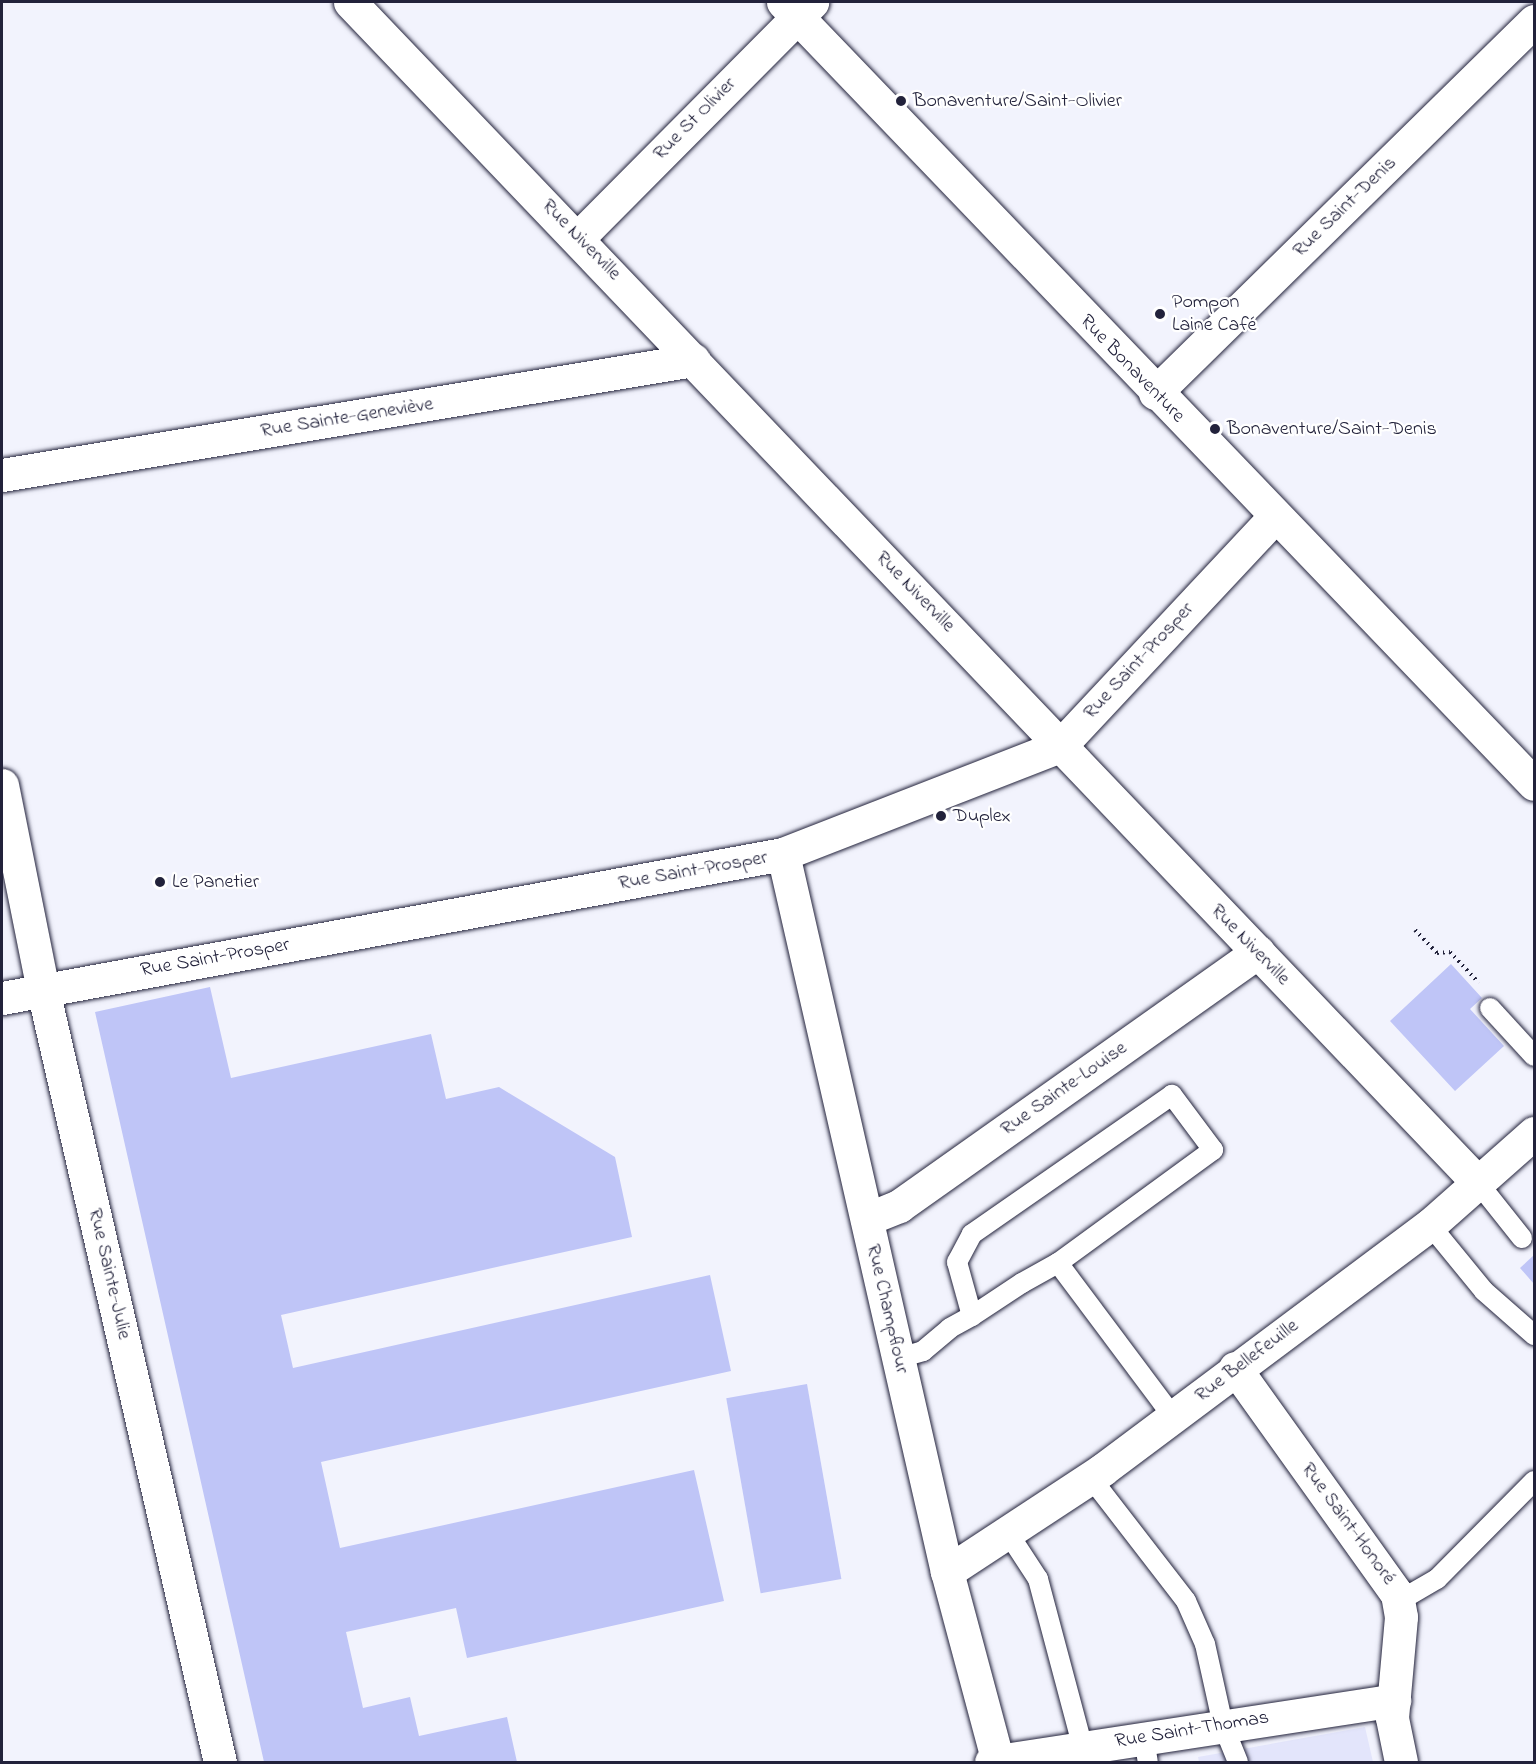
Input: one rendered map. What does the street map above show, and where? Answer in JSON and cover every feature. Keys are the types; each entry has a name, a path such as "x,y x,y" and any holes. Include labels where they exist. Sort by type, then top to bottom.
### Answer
{"street":[{"name":"Rue Niverville","path":"350,2 579,237 693,360 1479,1184"},
{"name":"Rue St Olivier","path":"579,237 797,6"},
{"name":"Rue Bonaventure","path":"797,6 1155,393 1534,784"},
{"name":"Rue Saint-Denis","path":"1155,393 1534,21"},
{"name":"Rue Sainte-Geneviève","path":"2,475 693,360"},
{"name":"Rue Saint-Prosper","path":"2,998 783,854 1060,746 1275,516"},
{"name":"Rue Sainte-Julie","path":"2,784 43,990 220,1762"},
{"name":"Rue Champflour","path":"783,854 899,1358 930,1514 998,1762"},
{"name":"Rue Sainte-Louise","path":"867,1219 899,1206 1257,952"},
{"name":"Rue Bellefeuille","path":"947,1572 1091,1478 1235,1368 1430,1225 1534,1133"},
{"name":"Rue Saint-Honoré","path":"1235,1368 1399,1601 1394,1700 1401,1762"},
{"name":"Rue Saint-Thomas","path":"991,1762 1083,1748 1146,1750 1222,1725 1394,1700"}],"lane":[{"path":"1490,1008 1534,1056"},
{"path":"899,1358 923,1351 972,1316 1058,1263 1213,1150 1172,1095 972,1234 957,1262 972,1316"},
{"path":"1479,1184 1522,1238"},
{"path":"1430,1225 1484,1291 1534,1335"},
{"path":"1058,1263 1173,1417"},
{"path":"1091,1478 1186,1601 1210,1662 1222,1725 1238,1762"},
{"path":"1399,1601 1437,1579 1534,1480"},
{"path":"1008,1533 1038,1578 1083,1748"}],"path":[{"path":"1415,930 1437,953 1450,952 1465,968"}],"shaded area":[{"path":"1365,1727 1373,1762 1199,1762 1198,1757"}],"building":[{"path":"1451,964 1482,998 1470,1009 1504,1046 1455,1091 1390,1021"},
{"path":"210,987 231,1078 431,1034 446,1099 499,1087 615,1157 632,1237 281,1315 293,1368 710,1275 731,1371 321,1462 340,1548 694,1470 724,1601 467,1658 456,1608 346,1632 363,1708 410,1697 419,1736 507,1717 517,1762 264,1762 95,1012"},
{"path":"1534,1255 1534,1284 1520,1268"},
{"path":"807,1384 841,1579 761,1593 726,1398"}],"place":[{"name":"Bonaventure/Saint-Olivier","path":"901,101"},
{"name":"Pompon Laine Café","path":"1160,314"},
{"name":"Bonaventure/Saint-Denis","path":"1215,429"},
{"name":"Duplex","path":"941,816"},
{"name":"Le Panetier","path":"160,882"}]}
